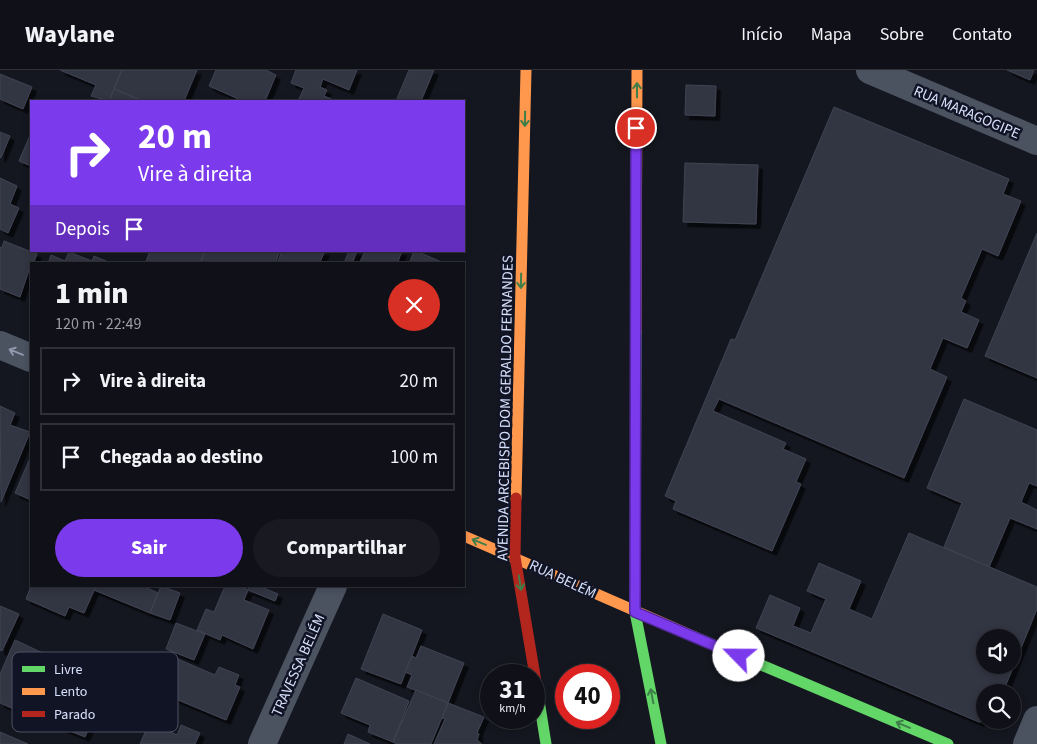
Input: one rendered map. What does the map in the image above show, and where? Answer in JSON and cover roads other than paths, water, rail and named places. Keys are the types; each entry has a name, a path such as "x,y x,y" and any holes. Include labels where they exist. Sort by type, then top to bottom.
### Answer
{"main road":[{"name":"AVENIDA ARCEBISPO DOM GERALDO FERNANDES","path":"526,70 515,557 546,744"},
{"path":"637,70 635,612 661,744"},
{"name":"RUA BELÉM","path":"465,536 515,557 635,612 948,744"}],"street":[{"name":"RUA MARAGOGIPE","path":"870,70 1037,141"},
{"path":"0,345 30,358"},
{"name":"TRAVESSA BELÉM","path":"262,744 333,587"},
{"path":"1026,744 1037,720"}]}
